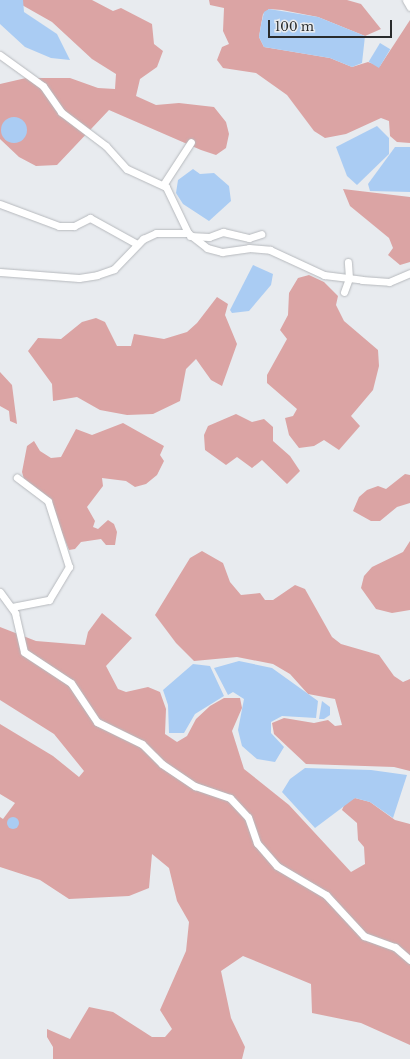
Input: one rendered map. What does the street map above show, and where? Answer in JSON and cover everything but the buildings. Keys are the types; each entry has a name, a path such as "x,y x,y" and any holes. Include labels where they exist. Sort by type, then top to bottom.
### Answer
{"street":[{"path":"406,0 410,8"},
{"path":"0,55 44,86 61,112 106,146 127,169 163,185 189,234 215,251 249,248 270,250 324,274 349,278 389,282 410,273"},
{"path":"163,185 191,142"},
{"path":"0,204 59,226 74,226 90,218 137,244"},
{"path":"0,272 79,278 97,275 114,269 137,244 156,233 189,234 210,237 226,232 249,238 261,234"},
{"path":"344,292 349,278 348,262"},
{"path":"12,607 49,600 69,567 62,537 45,496 17,478"},
{"path":"0,592 12,607 24,652 71,683 97,722 142,744 162,764 195,786 230,798 248,817 257,843 277,866 326,895 364,936 395,947 410,960"}],"shaded area":[{"path":"23,0 92,0 113,11 121,8 152,24 154,44 163,51 157,67 140,79 136,96 156,105 179,103 214,107 226,122 229,134 226,148 216,155 201,150 109,110 57,165 36,166 19,157 0,139 0,84 26,78 70,78 98,88 115,89 116,74 92,59 52,22 22,5"},
{"path":"209,0 347,0 361,4 381,29 365,36 318,17 269,9 263,14 259,37 264,47 330,58 352,67 368,62 380,66 410,20 410,143 397,142 390,136 389,121 381,118 346,134 325,138 314,131 287,95 256,73 223,68 217,60 222,47 229,44 223,31 224,8 210,5"},
{"path":"343,189 410,197 410,262 400,265 388,255 393,248 389,238 350,206"},
{"path":"309,275 324,282 338,296 336,305 344,321 378,350 379,366 373,390 351,416 360,426 339,450 324,440 314,446 299,448 289,435 285,418 293,416 297,409 267,383 267,375 287,339 280,330 288,315 289,293 298,278"},
{"path":"217,297 228,304 225,315 237,344 222,386 211,380 196,359 186,369 180,401 153,414 127,415 100,410 77,397 53,401 52,384 28,351 38,338 61,339 82,322 96,318 105,322 117,346 131,346 134,334 164,339 187,332 197,323"},
{"path":"0,372 12,385 17,424 10,421 9,411 0,406"},
{"path":"236,414 252,422 264,419 273,427 273,441 290,456 300,471 287,484 262,460 252,468 237,457 226,465 205,450 204,435 208,426"},
{"path":"123,423 164,446 160,455 164,461 157,475 146,484 135,487 126,481 102,478 103,486 87,507 95,521 93,527 98,529 108,520 114,524 117,532 115,545 106,545 101,539 81,542 75,549 69,550 48,499 42,492 26,486 22,472 27,446 34,441 40,451 51,458 61,457 76,429 92,435"},
{"path":"405,474 410,475 410,503 397,507 380,521 371,521 353,511 359,497 367,490 378,486 386,489"},
{"path":"410,541 410,610 392,613 376,609 361,588 364,576 372,567 403,552"},
{"path":"202,551 223,563 230,582 241,595 260,593 265,600 273,600 295,585 305,589 332,637 341,644 379,655 394,676 403,682 410,679 410,771 394,767 306,764 274,734 272,723 284,718 314,723 328,720 335,726 342,725 335,699 308,694 290,674 273,664 237,657 194,661 176,643 155,615 190,558"},
{"path":"102,613 132,638 106,666 118,689 126,692 148,687 160,692 166,709 165,734 177,742 187,736 196,719 210,706 224,698 240,698 242,708 232,731 244,769 289,805 351,872 365,864 364,847 358,840 357,823 342,810 345,803 355,798 370,802 395,820 410,824 410,1045 361,1023 312,1013 311,984 243,956 221,971 231,1018 245,1047 242,1059 53,1059 53,1047 47,1037 47,1029 70,1039 89,1007 113,1012 152,1037 165,1037 172,1029 160,1010 186,951 189,922 177,901 169,868 152,854 149,888 129,896 69,899 40,880 0,867 0,817 3,819 15,803 0,794 0,724 53,756 79,777 84,771 54,734 0,700 0,627 36,641 85,645 88,632"}],"water":[{"path":"0,0 23,0 24,12 57,34 70,60 51,58 25,47 0,24"},
{"path":"269,9 318,17 365,36 362,63 352,67 330,58 264,47 259,37 264,12"},
{"path":"380,43 390,49 379,68 369,62"},
{"path":"14,117 23,121 27,130 23,139 14,143 5,139 1,130 5,121"},
{"path":"377,126 389,138 389,154 357,185 347,176 336,147"},
{"path":"395,147 410,147 410,192 370,191 368,184"},
{"path":"193,169 200,174 214,173 229,186 231,201 209,221 183,204 176,193 178,180"},
{"path":"253,265 273,274 271,285 249,311 232,313 230,310"},
{"path":"239,661 272,668 318,701 316,718 282,716 271,722 271,733 284,747 275,762 257,759 242,746 238,730 244,699 233,692 228,695 214,668"},
{"path":"193,664 210,666 224,696 195,714 184,733 169,733 168,705 163,690"},
{"path":"322,701 330,707 330,715 324,719 319,719"},
{"path":"305,768 371,770 407,775 393,818 370,802 355,798 315,828 282,792 290,779"},
{"path":"13,817 17,819 19,823 17,827 13,829 9,827 7,823 9,819"}]}
